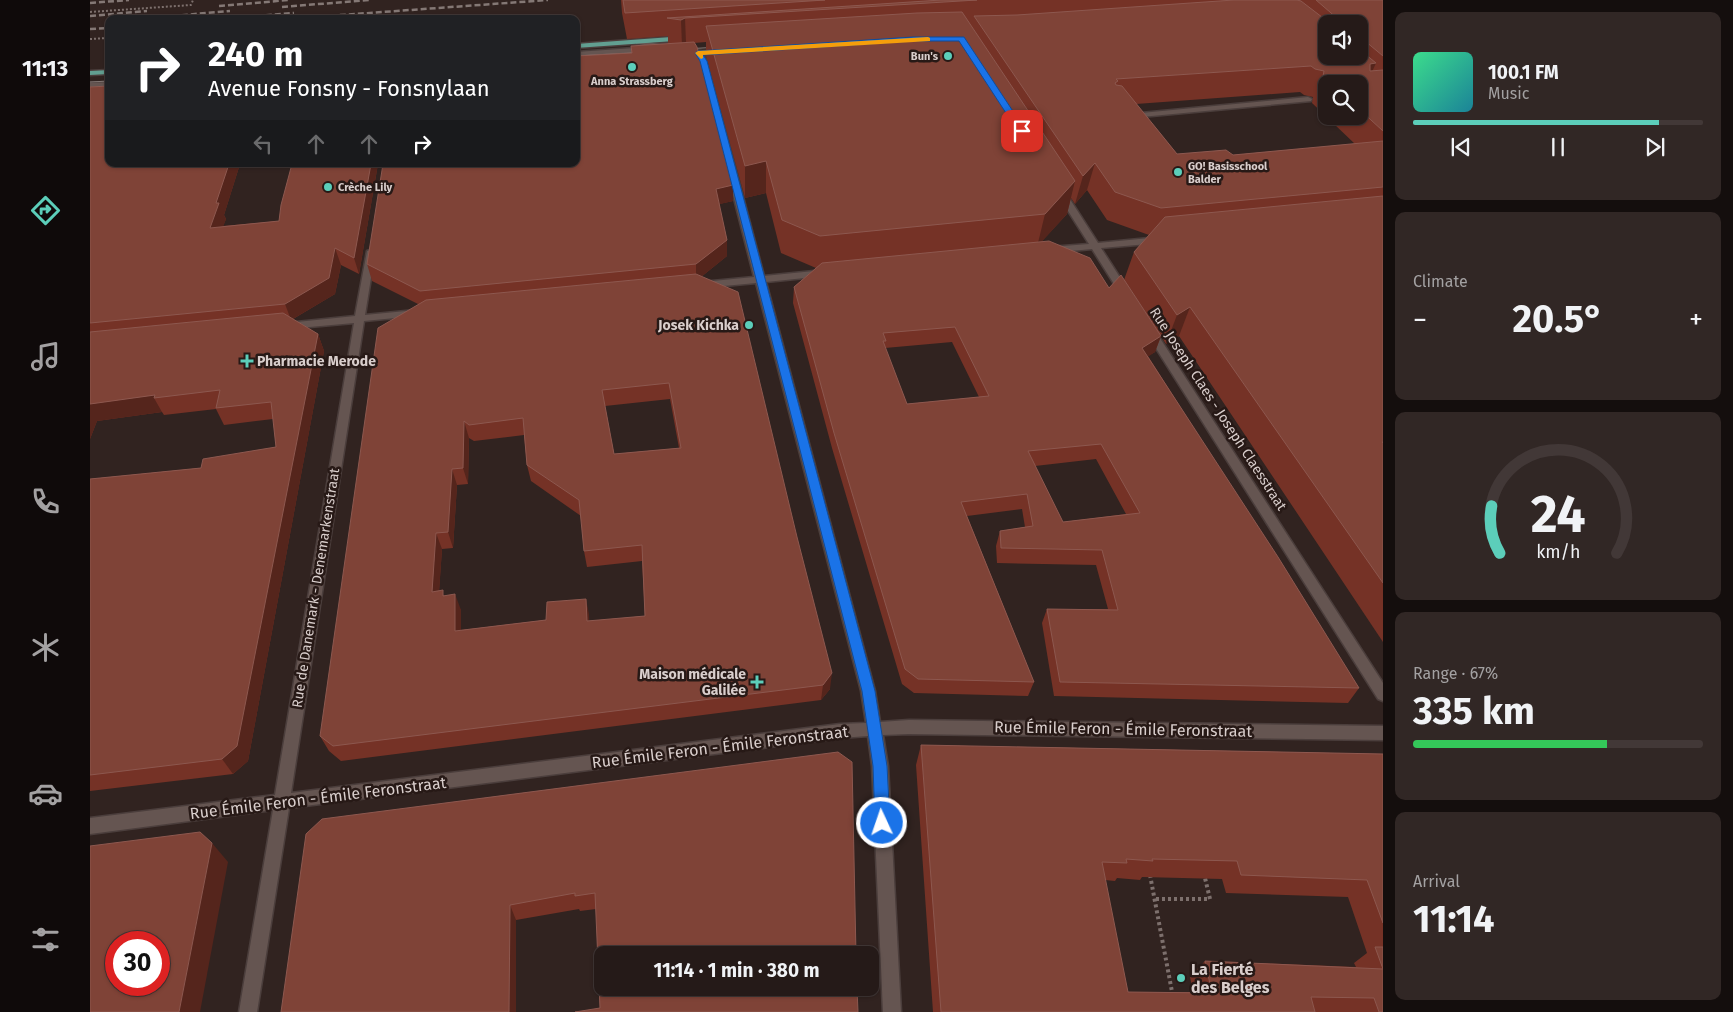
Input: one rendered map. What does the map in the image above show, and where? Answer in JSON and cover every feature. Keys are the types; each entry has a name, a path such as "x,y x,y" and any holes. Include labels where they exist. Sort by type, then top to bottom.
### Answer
{"main road":[{"path":"580,46 697,37"},
{"path":"661,56 731,48"},
{"path":"580,61 652,56"},
{"path":"90,72 105,72"},
{"path":"90,92 105,91"}],"street":[{"path":"639,42 698,53 703,61 761,280 868,691 880,766 892,1012"},
{"path":"580,54 672,48 731,48"},
{"path":"90,85 105,84"},
{"path":"1122,112 1141,115 1308,98"},
{"name":"Rue Joseph Claes - Joseph Claesstraat","path":"1053,180 1133,305"},
{"path":"1043,251 1167,239"},
{"name":"Rue de Danemark - Denemarkenstraat","path":"248,1012 372,242"},
{"path":"695,286 835,272"},
{"path":"278,327 430,312"},
{"name":"Rue Joseph Claes - Joseph Claesstraat","path":"1144,322 1383,695"},
{"name":"Rue Émile Feron - Émile Feronstraat","path":"90,826 840,731 909,727 1383,733"}],"path":[{"path":"90,12 191,4 193,0"},
{"path":"90,40 105,38"},
{"path":"1149,872 1156,899 1174,1002"},
{"path":"1156,899 1210,900 1205,878"}],"building":[{"path":"623,0 825,0 625,13"},
{"path":"941,0 977,0 685,18 681,20 667,18"},
{"path":"1234,0 1301,1 1319,15 1318,65 1368,65 1368,56 1376,63 1370,64 1370,71 1383,70 1383,131 1368,117 1368,75 1323,75 1324,71 1311,66 1116,79 1118,81 1115,83 1122,86 1177,154 1226,150 1233,155 1383,141 1383,187 1161,208 1115,192 1095,163 1083,176 974,16 1017,15"},
{"path":"1316,0 1383,0 1383,56 1368,44 1368,15 1333,15"},
{"path":"962,12 1075,181 1045,214 820,236 782,220 766,161 745,166 706,26"},
{"path":"694,42 697,47 733,185 716,189 727,240 696,264 420,291 367,264 383,167 580,167 580,56 632,53 631,46"},
{"path":"105,86 105,167 228,167 216,203 219,203 210,228 279,221 281,205 291,167 370,167 354,258 335,248 329,278 285,304 90,323 90,87"},
{"path":"1383,196 1383,583 1190,307 1177,315 1134,252 1165,217"},
{"path":"1049,241 1090,258 1109,288 1121,275 1161,336 1142,348 1278,557 1359,688 1060,682 1047,609 1118,610 1102,550 1001,548 1000,531 1033,526 1027,494 961,502 1034,682 918,679 905,669 834,433 794,287 822,263","holes":["955,327 989,396 907,404 883,341 886,341 883,333","1101,444 1140,513 1063,522 1028,451"]},
{"path":"696,274 738,292 832,673 823,685 333,746 320,736 378,328 426,300","holes":["669,383 681,448 614,454 602,390","523,418 527,465 579,500 584,551 642,545 645,616 587,621 586,599 547,602 546,620 455,631 455,594 443,596 443,590 432,592 436,533 448,532 452,469 463,468 464,421 469,425"]},
{"path":"283,313 318,334 237,746 222,759 90,775 90,479 201,468 203,459 276,447 271,402 216,408 220,390 154,398 155,395 90,404 90,332"},
{"path":"921,745 1383,754 1383,923 1367,880 1241,875 1237,861 1152,859 1153,861 1126,859 1127,863 1102,862 1128,992 1212,993 1205,961 1383,969 1383,1012 1379,1012 1374,998 1311,997 1315,1012 941,1012"},
{"path":"838,752 852,762 856,946 597,946 595,893 575,896 575,893 510,905 509,1012 281,1012 306,834 322,819"},
{"path":"200,832 212,843 179,1012 90,1012 90,846"},
{"path":"1375,947 1383,947 1383,969"},
{"path":"599,996 857,996 858,1012 575,1012 600,1008"}],"tram line":[{"path":"684,49 721,47"},
{"path":"580,56 646,52"},
{"path":"90,82 105,81"}],"railway":[{"path":"90,3 129,0"},
{"path":"219,6 289,0"},
{"path":"282,7 369,0"},
{"path":"341,15 548,0"},
{"path":"90,16 147,11"},
{"path":"184,15 230,11"},
{"path":"270,15 294,13"},
{"path":"90,29 105,28"}],"slow traffic":[{"path":"701,57 698,53 928,39"}],"place":[{"name":"Bun's","path":"948,56"},
{"name":"Anna Strassberg","path":"632,67"},
{"name":"GO! Basisschool Balder","path":"1178,172"},
{"name":"Crèche Lily","path":"328,187"},
{"name":"Josek Kichka","path":"749,325"},
{"name":"Pharmacie Merode","path":"247,361"},
{"name":"Maison médicale Galilée","path":"757,682"},
{"name":"La Fierté des Belges","path":"1181,978"}],"route":[{"path":"882,823 880,766 868,691 703,61 698,53 913,39 962,39 1022,131"}]}
